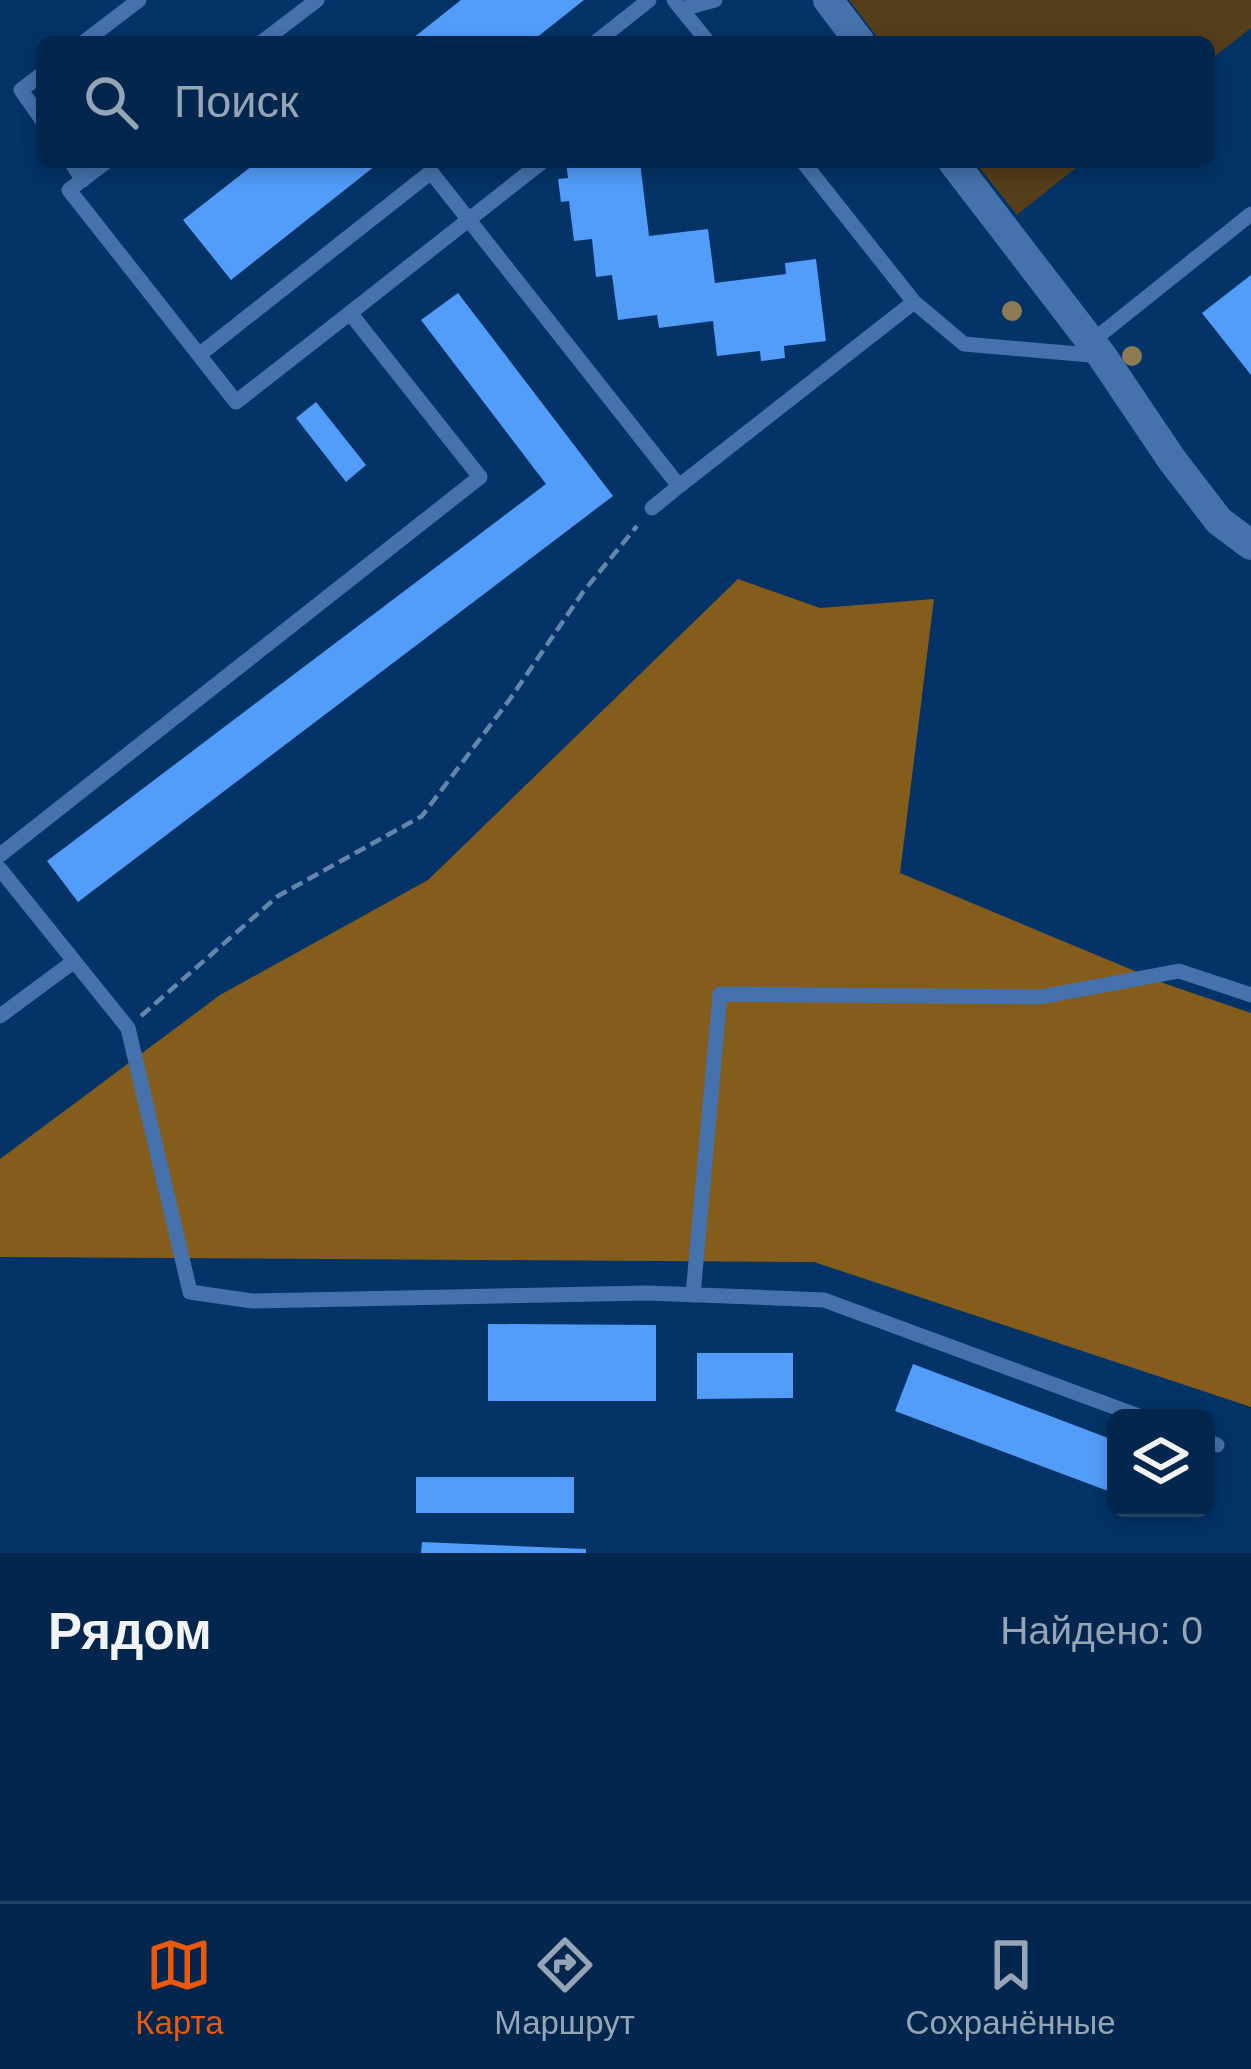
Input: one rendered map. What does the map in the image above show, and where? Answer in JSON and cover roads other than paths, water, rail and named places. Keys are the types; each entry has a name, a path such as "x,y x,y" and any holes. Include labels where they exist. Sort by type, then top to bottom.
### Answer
{"street":[{"path":"828,0 855,36"},
{"path":"958,168 1097,349 1219,521 1251,545"}],"lane":[{"path":"92,36 139,0"},
{"path":"270,36 317,0"},
{"path":"604,36 649,0"},
{"path":"699,36 678,5 715,0"},
{"path":"36,79 21,90 36,111"},
{"path":"75,168 83,180"},
{"path":"98,168 70,190 236,402 534,168"},
{"path":"199,355 437,168"},
{"path":"439,168 469,220 679,486"},
{"path":"808,168 914,302 964,344 1097,349 1251,214"},
{"path":"652,508 914,302"},
{"path":"0,855 481,477 350,313"},
{"path":"0,869 128,1028 190,1292 251,1301 648,1293 824,1300 1120,1409"},
{"path":"0,1016 73,962"},
{"path":"693,1294 720,994 1040,997 1179,971 1251,995"}]}
